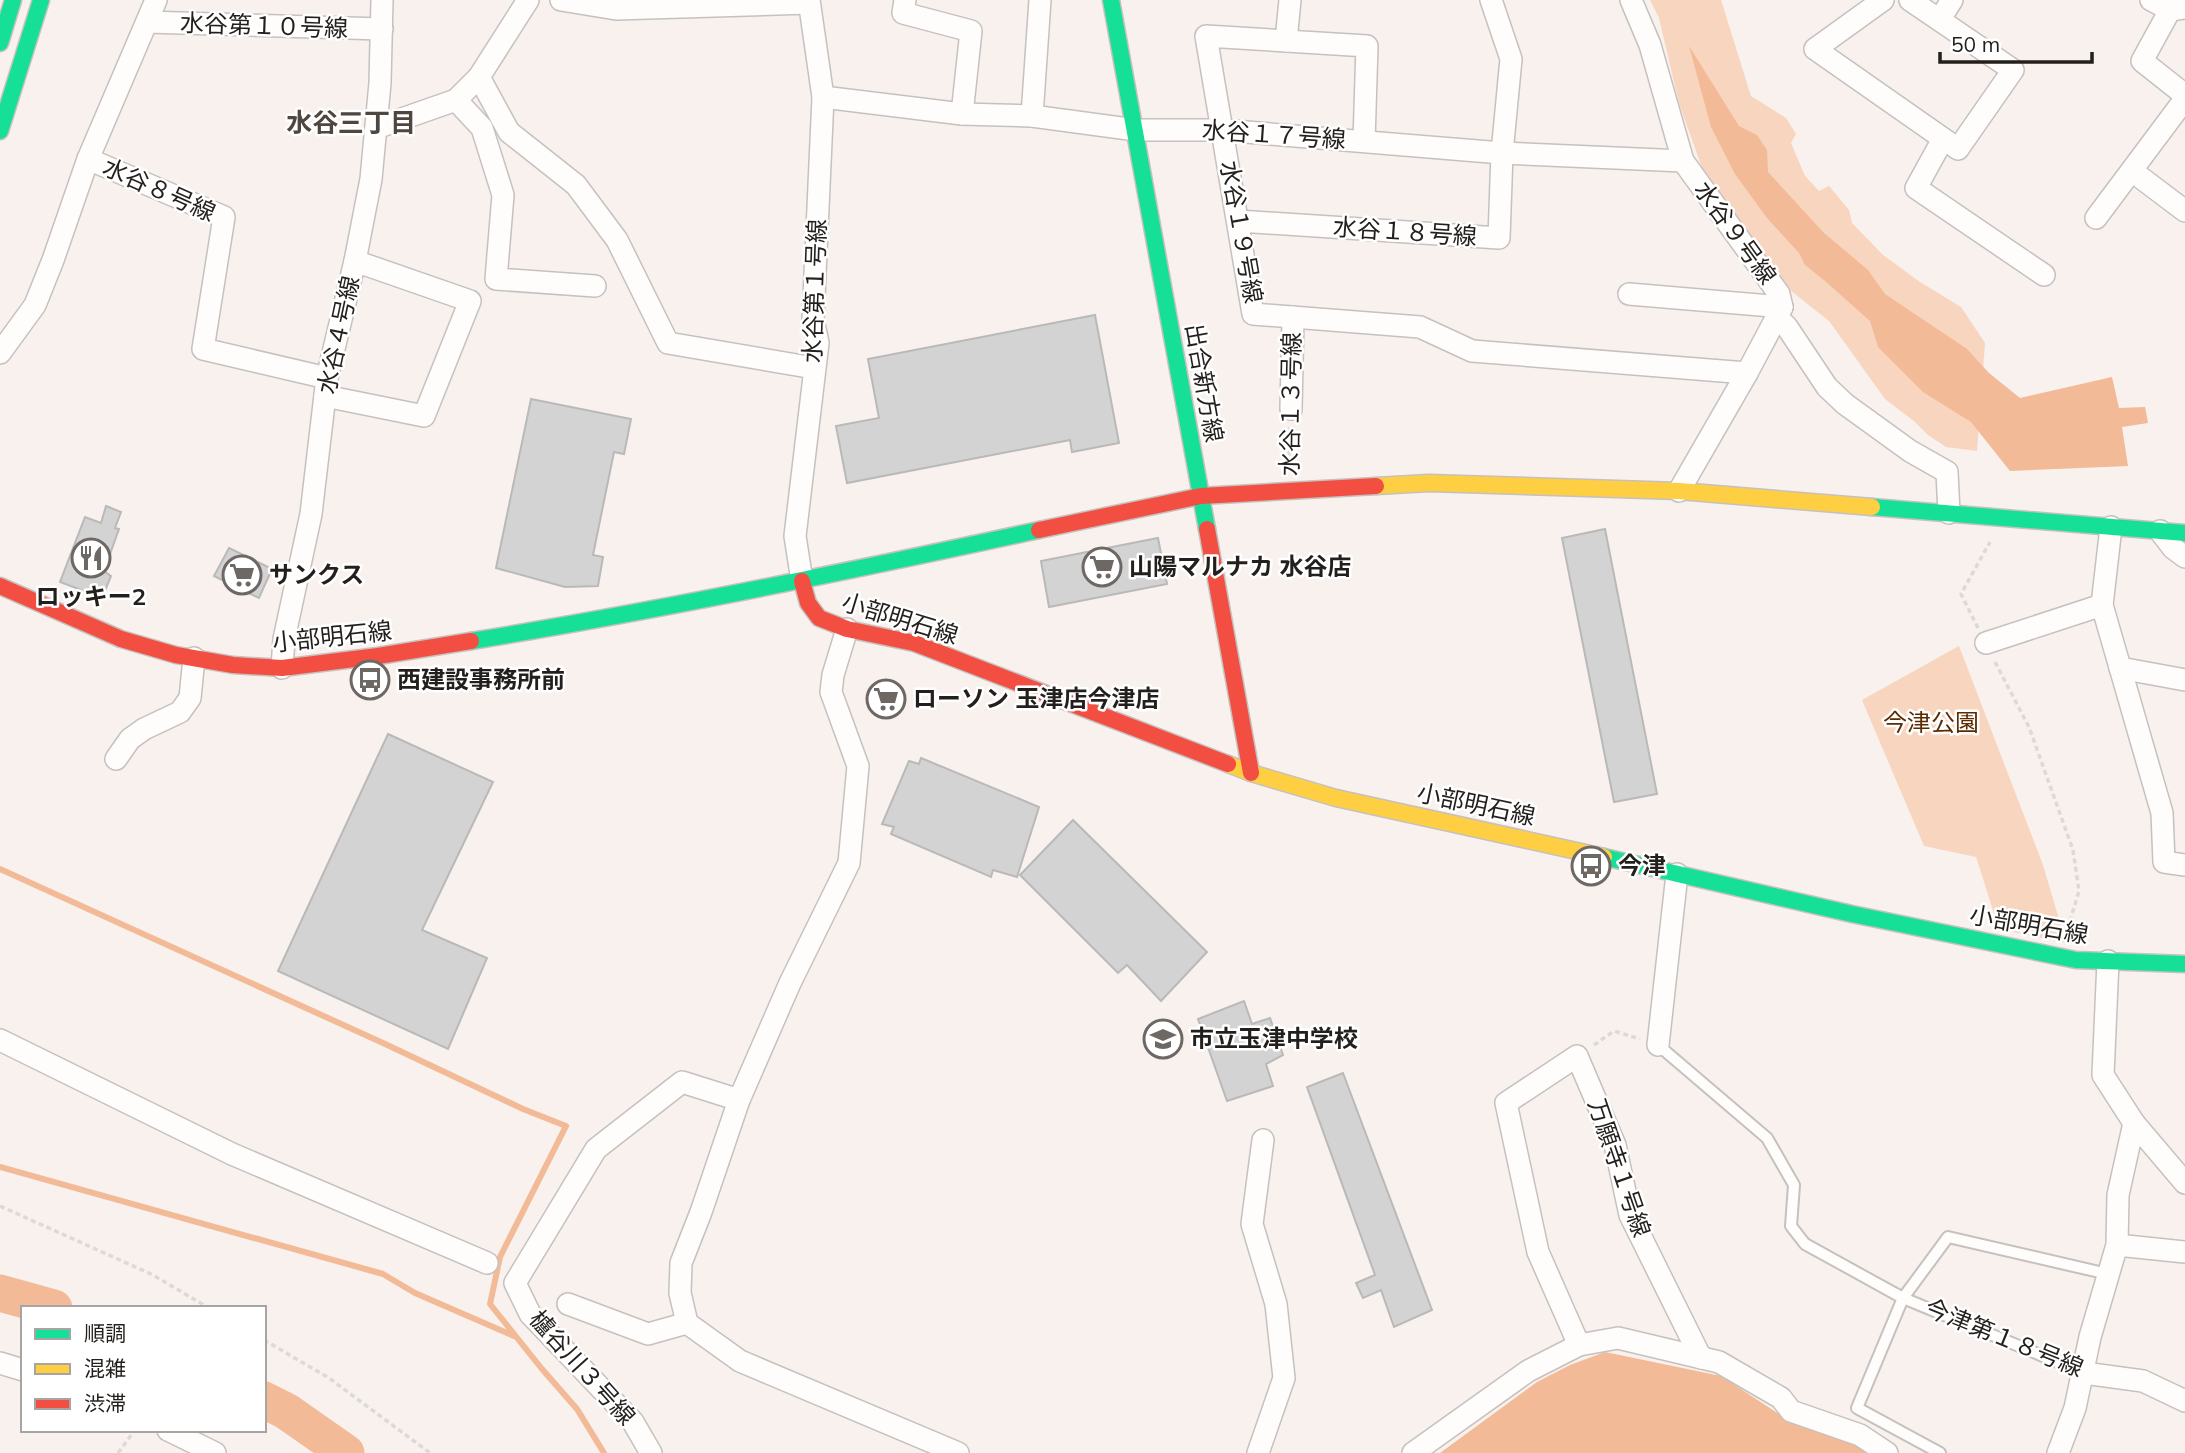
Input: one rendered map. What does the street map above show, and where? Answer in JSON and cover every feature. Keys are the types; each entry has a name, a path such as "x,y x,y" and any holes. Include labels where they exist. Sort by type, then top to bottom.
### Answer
{"main road":[{"path":"0,43 13,0"},
{"path":"0,131 41,0"},
{"name":"出合新方線","path":"1111,0 1251,773"},
{"name":"小部明石線","path":"0,586 121,639 176,655 282,668 378,656 562,626 802,581 1201,496 1429,483 1679,491 2185,533"},
{"name":"小部明石線","path":"802,581 808,603 819,618 847,629 914,643 1251,773 1336,798 1852,914 2076,960 2185,964"}],"street":[{"path":"0,353 35,305 54,260 88,159 156,0"},
{"name":"水谷４号線","path":"282,668 284,639 311,514 326,387 371,179 382,0"},
{"path":"376,128 456,100 480,77 528,0"},
{"path":"561,0 616,9 809,2"},
{"path":"905,0 903,13 971,31 962,114"},
{"path":"1032,116 1040,0"},
{"path":"1286,41 1290,0"},
{"name":"水谷１８号線","path":"1237,221 1499,238 1502,153 1510,59 1492,0"},
{"name":"水谷９号線","path":"1631,0 1650,45 1683,161 1779,294 1779,312 1679,491"},
{"path":"1883,0 1815,49 1958,149 2014,69 1910,0"},
{"path":"1940,19 1952,0"},
{"name":"水谷第１号線","path":"802,581 795,536 818,343 813,319 823,97 809,2"},
{"path":"2096,218 2185,97 2142,61 2169,6"},
{"name":"水谷第１０号線","path":"147,22 382,29"},
{"name":"水谷１９号線","path":"1364,141 1367,46 1206,36 1253,314 1420,327 1472,351 1747,373"},
{"path":"480,77 509,132 576,185 617,240 668,343 814,368"},
{"name":"水谷１７号線","path":"823,97 962,114 1032,116 1136,130 1222,130 1502,153 1683,161"},
{"path":"456,100 482,128 503,195 496,279 595,286"},
{"path":"1944,139 1916,188 2043,275"},
{"name":"水谷８号線","path":"88,159 224,216 203,349 326,387"},
{"path":"2132,171 2185,211"},
{"path":"326,387 424,416 470,301 355,261"},
{"path":"1629,294 1779,312 1827,387 1836,396 1910,451 1947,472 1949,513"},
{"name":"水谷１３号線","path":"1291,409 1293,317"},
{"path":"2111,527 2102,605 2161,813 2164,862 2185,865"},
{"path":"2160,531 2173,548 2185,557"},
{"path":"1986,643 2102,605"},
{"path":"847,629 832,675 831,692 858,766 849,863 790,983 739,1100 681,1263 681,1293 687,1323 740,1361 958,1453"},
{"path":"117,759 130,739 144,729 180,712 190,698 194,658"},
{"path":"2120,668 2185,680"},
{"path":"1658,1045 1677,874"},
{"path":"2108,961 2103,1075 2134,1124 2185,1183"},
{"path":"0,1040 232,1154 487,1264"},
{"path":"1577,1056 1506,1103 1538,1252 1579,1345"},
{"name":"万願寺１号線","path":"1577,1056 1615,1145 1630,1215 1701,1358"},
{"name":"櫨谷川３号線","path":"650,1453 632,1422 530,1314 515,1283 596,1149 682,1082 739,1100"},
{"path":"2058,1453 2084,1373 2090,1337 2117,1245 2118,1195 2134,1124"},
{"path":"1258,1453 1284,1378 1276,1304 1252,1224 1263,1140"},
{"path":"2117,1245 2185,1252"},
{"path":"568,1304 648,1334 687,1323"},
{"path":"1413,1453 1528,1371 1579,1345 1618,1339 1719,1362 1786,1392 1791,1411 1860,1435 1887,1453"},
{"path":"0,1363 21,1369"},
{"name":"今津第１８号線","path":"2084,1373 2143,1381 2185,1401"},
{"path":"172,1432 215,1453"}],"lane":[{"name":"今津第１８号線","path":"1658,1045 1767,1138 1794,1185 1791,1226 1805,1244 1903,1298 2084,1373"},
{"path":"1940,1453 1857,1408 1903,1298 1948,1237 2108,1274"}],"path":[{"name":"水谷１３号線","path":"1289,491 1291,409"},
{"path":"1993,517 1992,538 1961,594 2029,727 2073,850 2079,891 2060,956"},
{"path":"1577,1056 1614,1031 1658,1045"},
{"path":"0,1206 153,1275 206,1306"},
{"path":"266,1341 329,1378 430,1453"},
{"path":"118,1453 134,1432"}],"green space":[{"path":"1650,0 1721,0 1751,96 1786,118 1796,134 1791,143 1805,176 1819,191 1829,186 1849,210 1852,223 1883,255 1961,307 1985,343 1977,451 1946,447 1885,399 1829,321 1786,287 1702,168 1679,103 1659,18"},
{"name":"今津公園","path":"1959,646 2043,865 2066,943 1999,929 1976,857 1924,846 1862,700"}],"shaded area":[{"path":"1689,46 1739,126 1757,135 1767,150 1768,172 1824,233 1868,270 1885,294 1967,349 1989,373 2020,398 2112,377 2119,408 2145,407 2148,423 2122,427 2128,466 2010,471 1971,422 1923,392 1878,347 1870,321 1805,265 1799,253 1767,218 1735,174 1711,127"},
{"path":"1605,1352 1721,1376 1782,1416 1878,1453 1440,1453 1537,1382 1570,1365"}],"building":[{"path":"1095,315 1119,443 1072,452 1070,440 847,483 836,426 879,418 868,359"},
{"path":"531,399 631,419 624,454 614,452 593,555 603,557 598,586 565,587 496,568"},
{"path":"106,506 121,512 115,528 119,529 104,571 111,576 102,598 60,582 85,517 101,523"},
{"path":"1605,529 1657,794 1614,802 1562,538"},
{"path":"1158,538 1167,584 1049,607 1041,561"},
{"path":"229,548 272,569 259,598 214,576"},
{"path":"388,734 493,782 422,930 487,958 448,1049 278,971"},
{"path":"921,758 1039,807 1017,877 993,870 991,877 891,834 894,827 882,824 909,761 919,764"},
{"path":"1073,820 1207,952 1161,1001 1127,965 1118,973 1020,875"},
{"path":"1244,1001 1252,1024 1270,1018 1283,1055 1266,1064 1273,1086 1227,1101 1198,1019"},
{"path":"1343,1073 1432,1310 1394,1327 1381,1290 1363,1298 1356,1283 1375,1275 1307,1087"}],"waterway":[{"path":"0,869 523,1109 566,1126 500,1257 490,1304 577,1409 604,1453"},
{"path":"0,1167 383,1274 415,1293 514,1336"},
{"path":"0,1293 47,1306"},
{"path":"266,1401 286,1411 346,1453"}],"traffic: fast":[{"path":"0,43 13,0"},
{"path":"0,131 41,0"},
{"path":"1111,0 1207,529"},
{"path":"1872,507 2185,533"},
{"path":"471,641 756,589 1039,530"},
{"path":"1604,857 1852,914 2076,960 2185,964"}],"traffic: slow":[{"path":"1376,486 1429,483 1679,491 1872,507"},
{"path":"1228,764 1336,798 1604,857"}],"traffic: jam":[{"path":"1039,530 1201,496 1376,486"},
{"path":"1207,529 1251,773"},
{"path":"802,581 808,603 819,618 847,629 914,643 1228,764"},
{"path":"0,586 121,639 176,655 233,665 282,668 471,641"}],"place":[{"name":"ロッキー2","path":"91,558"},
{"name":"山陽マルナカ 水谷店","path":"1102,567"},
{"name":"サンクス","path":"242,575"},
{"name":"西建設事務所前","path":"370,680"},
{"name":"ローソン 玉津店今津店","path":"886,699"},
{"name":"今津","path":"1591,866"},
{"name":"市立玉津中学校","path":"1163,1039"}],"district":[{"name":"水谷三丁目","path":"351,123"}]}
